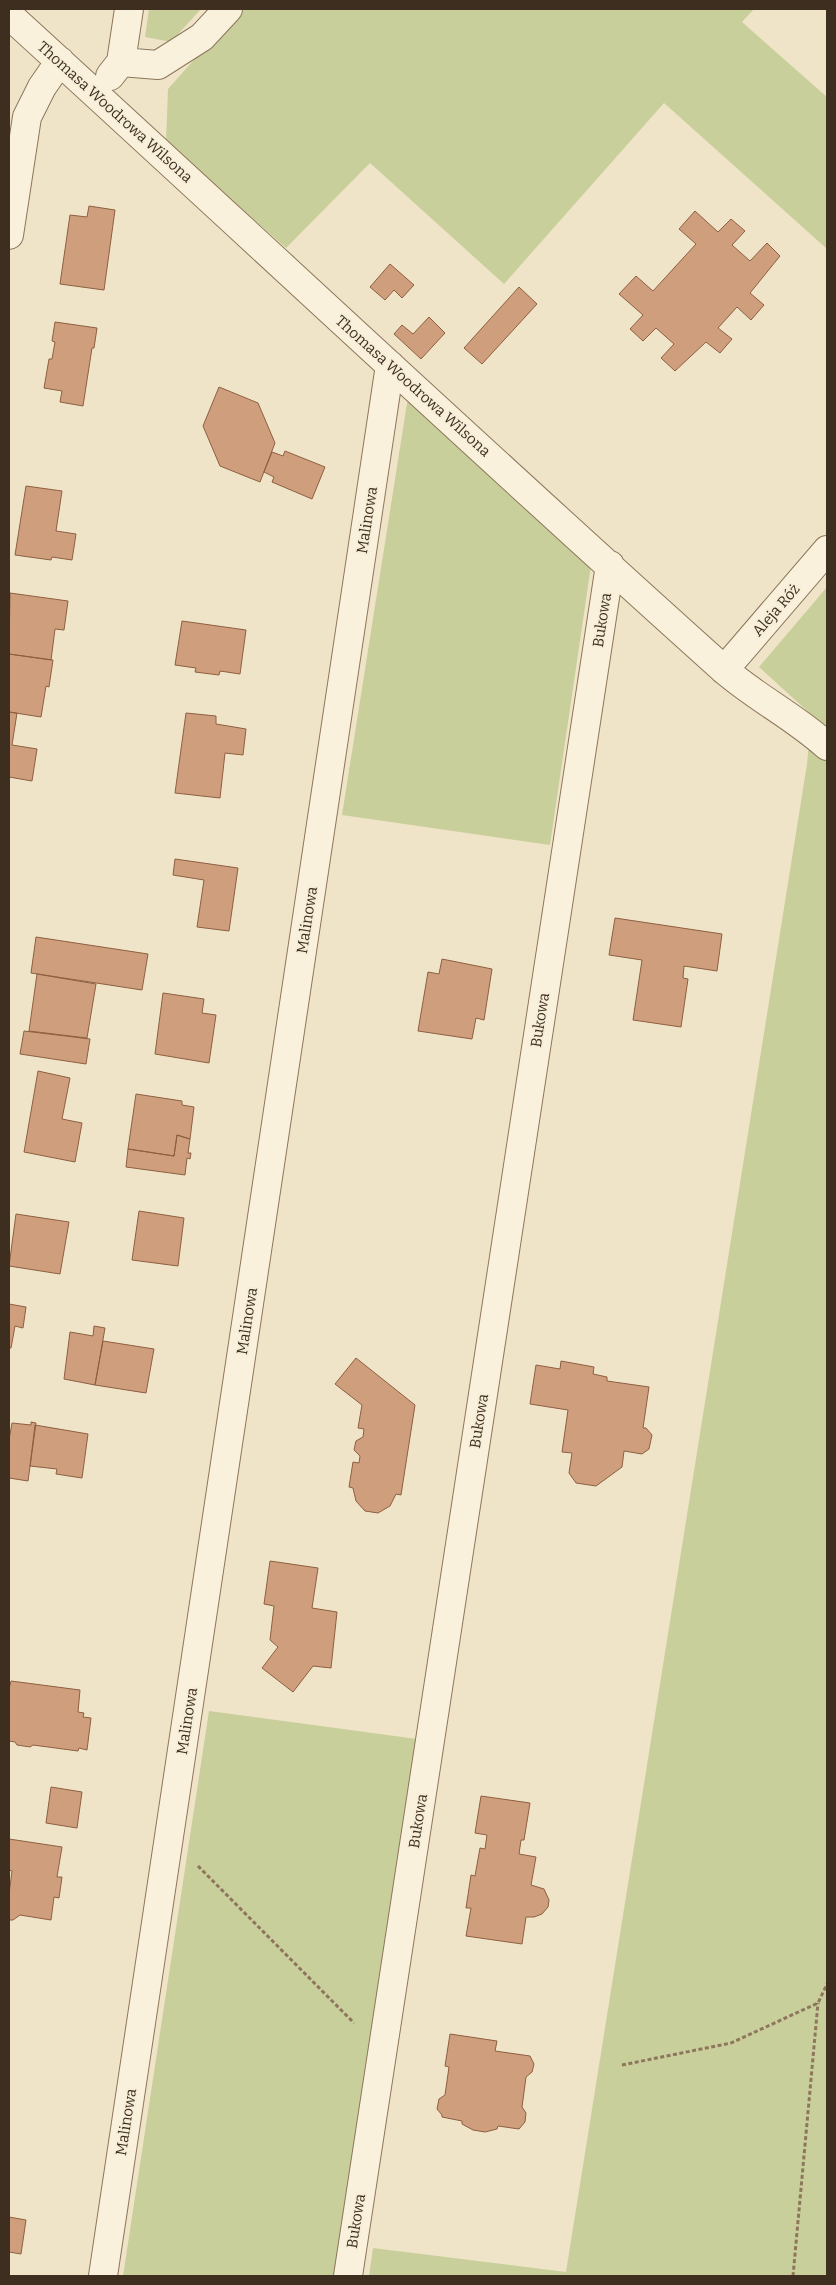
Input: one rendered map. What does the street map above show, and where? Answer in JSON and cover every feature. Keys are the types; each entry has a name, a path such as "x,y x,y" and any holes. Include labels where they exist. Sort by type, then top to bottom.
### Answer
{"street":[{"path":"96,93 121,62 129,9"},
{"path":"121,62 158,65 202,37 228,9"},
{"name":"Thomasa Woodrowa Wilsona","path":"9,15 724,670 827,746"},
{"path":"9,235 27,117 42,87 60,61"},
{"name":"Malinowa","path":"103,2276 390,365"},
{"name":"Aleja Róż","path":"724,670 827,550"},
{"name":"Bukowa","path":"348,2276 610,565"}],"path":[{"path":"170,1837 383,2052"},
{"path":"793,2276 818,2003 827,1984"},
{"path":"622,2065 731,2043 818,2003"}],"green space":[{"path":"149,9 201,9 171,42 145,37"},
{"path":"239,9 754,9 742,22 827,97 827,249 664,103 504,284 370,163 286,248 166,142 168,89"},
{"path":"408,397 592,559 550,845 342,815"},
{"path":"827,587 827,729 759,667"},
{"path":"809,743 827,761 827,2276 369,2276 373,2248 566,2272"},
{"path":"209,1711 417,1739 334,2276 123,2276"}],"building":[{"path":"89,206 115,210 104,290 60,284 70,215 87,217"},
{"path":"695,211 718,232 731,219 745,231 732,245 750,261 767,243 780,256 750,293 764,305 751,320 737,307 718,328 732,339 720,353 706,342 675,371 661,358 674,344 656,328 643,341 630,329 643,315 619,294 636,276 653,291 696,244 679,229"},
{"path":"390,264 414,285 402,298 394,290 385,300 370,287"},
{"path":"519,287 537,304 482,364 464,348"},
{"path":"429,317 445,333 421,359 394,334 402,325 413,334"},
{"path":"55,322 97,328 83,406 60,402 62,391 44,388 49,359 52,359 55,342 52,341"},
{"path":"219,387 258,403 275,443 260,482 220,466 203,426"},
{"path":"285,451 325,467 312,499 272,482 274,477 264,472 272,452 283,456"},
{"path":"26,486 62,491 56,531 76,534 72,560 52,557 51,560 15,555"},
{"path":"10,593 68,601 64,630 55,629 51,660 9,654"},
{"path":"182,621 246,630 240,674 220,671 219,675 195,672 196,668 175,665"},
{"path":"9,654 53,660 49,687 46,686 41,717 9,712"},
{"path":"9,712 17,713 12,745 37,749 32,781 9,777"},
{"path":"186,713 216,716 216,724 246,729 243,755 225,753 220,798 175,793"},
{"path":"175,859 238,868 229,931 197,927 204,880 173,875"},
{"path":"615,918 722,934 717,971 684,966 683,978 688,979 681,1027 633,1020 642,960 609,955"},
{"path":"36,937 148,954 142,990 31,973"},
{"path":"442,959 492,969 484,1020 476,1018 472,1039 418,1031 428,972 439,974"},
{"path":"37,974 96,984 87,1038 29,1031"},
{"path":"163,993 204,999 202,1013 216,1015 209,1063 155,1054"},
{"path":"24,1031 90,1039 86,1064 20,1054"},
{"path":"38,1071 70,1078 62,1119 82,1123 75,1162 24,1152"},
{"path":"136,1094 182,1101 182,1105 194,1107 190,1139 177,1135 174,1156 128,1149"},
{"path":"177,1135 190,1139 188,1153 191,1153 190,1159 187,1158 185,1175 126,1167 128,1149 174,1156"},
{"path":"139,1211 184,1218 178,1266 132,1260"},
{"path":"16,1214 69,1222 60,1274 9,1266"},
{"path":"9,1304 26,1307 23,1328 15,1326 11,1348 9,1348"},
{"path":"94,1326 105,1328 95,1385 64,1379 70,1332 93,1336"},
{"path":"103,1341 154,1349 146,1393 95,1385"},
{"path":"356,1358 415,1405 401,1495 396,1494 390,1506 378,1513 365,1511 356,1501 353,1488 349,1487 353,1462 359,1463 360,1456 354,1450 356,1441 363,1437 364,1429 358,1428 362,1405 335,1384"},
{"path":"561,1361 594,1367 593,1374 607,1377 607,1381 649,1387 643,1428 646,1428 652,1435 649,1449 642,1454 624,1451 622,1467 596,1486 576,1483 569,1473 572,1453 562,1452 568,1410 530,1404 536,1365 560,1369"},
{"path":"31,1422 36,1423 28,1481 9,1478 9,1440 12,1423 31,1425"},
{"path":"35,1425 88,1434 82,1478 56,1474 57,1469 30,1466"},
{"path":"270,1561 318,1568 312,1608 337,1612 331,1668 313,1666 293,1692 262,1668 278,1647 270,1640 274,1606 264,1604"},
{"path":"11,1681 80,1690 78,1712 84,1713 83,1717 91,1718 87,1750 79,1748 78,1751 33,1745 30,1747 17,1745 15,1742 9,1741 9,1689"},
{"path":"51,1787 82,1792 77,1828 46,1823"},
{"path":"481,1796 530,1803 524,1840 521,1840 519,1854 536,1857 531,1885 544,1889 549,1900 548,1907 542,1914 526,1917 522,1944 466,1936 471,1908 466,1908 471,1875 475,1876 480,1848 485,1849 487,1835 475,1833"},
{"path":"9,1839 62,1847 57,1877 62,1877 59,1898 54,1897 51,1920 20,1915 13,1920 9,1920 9,1894 12,1871 9,1870"},
{"path":"450,2034 497,2041 495,2051 530,2056 534,2064 532,2072 526,2077 522,2107 526,2113 525,2122 519,2129 498,2126 497,2129 485,2132 473,2130 462,2124 462,2121 442,2117 437,2109 439,2099 445,2095 449,2067 445,2066"},
{"path":"9,2217 26,2220 21,2254 9,2252"}]}
